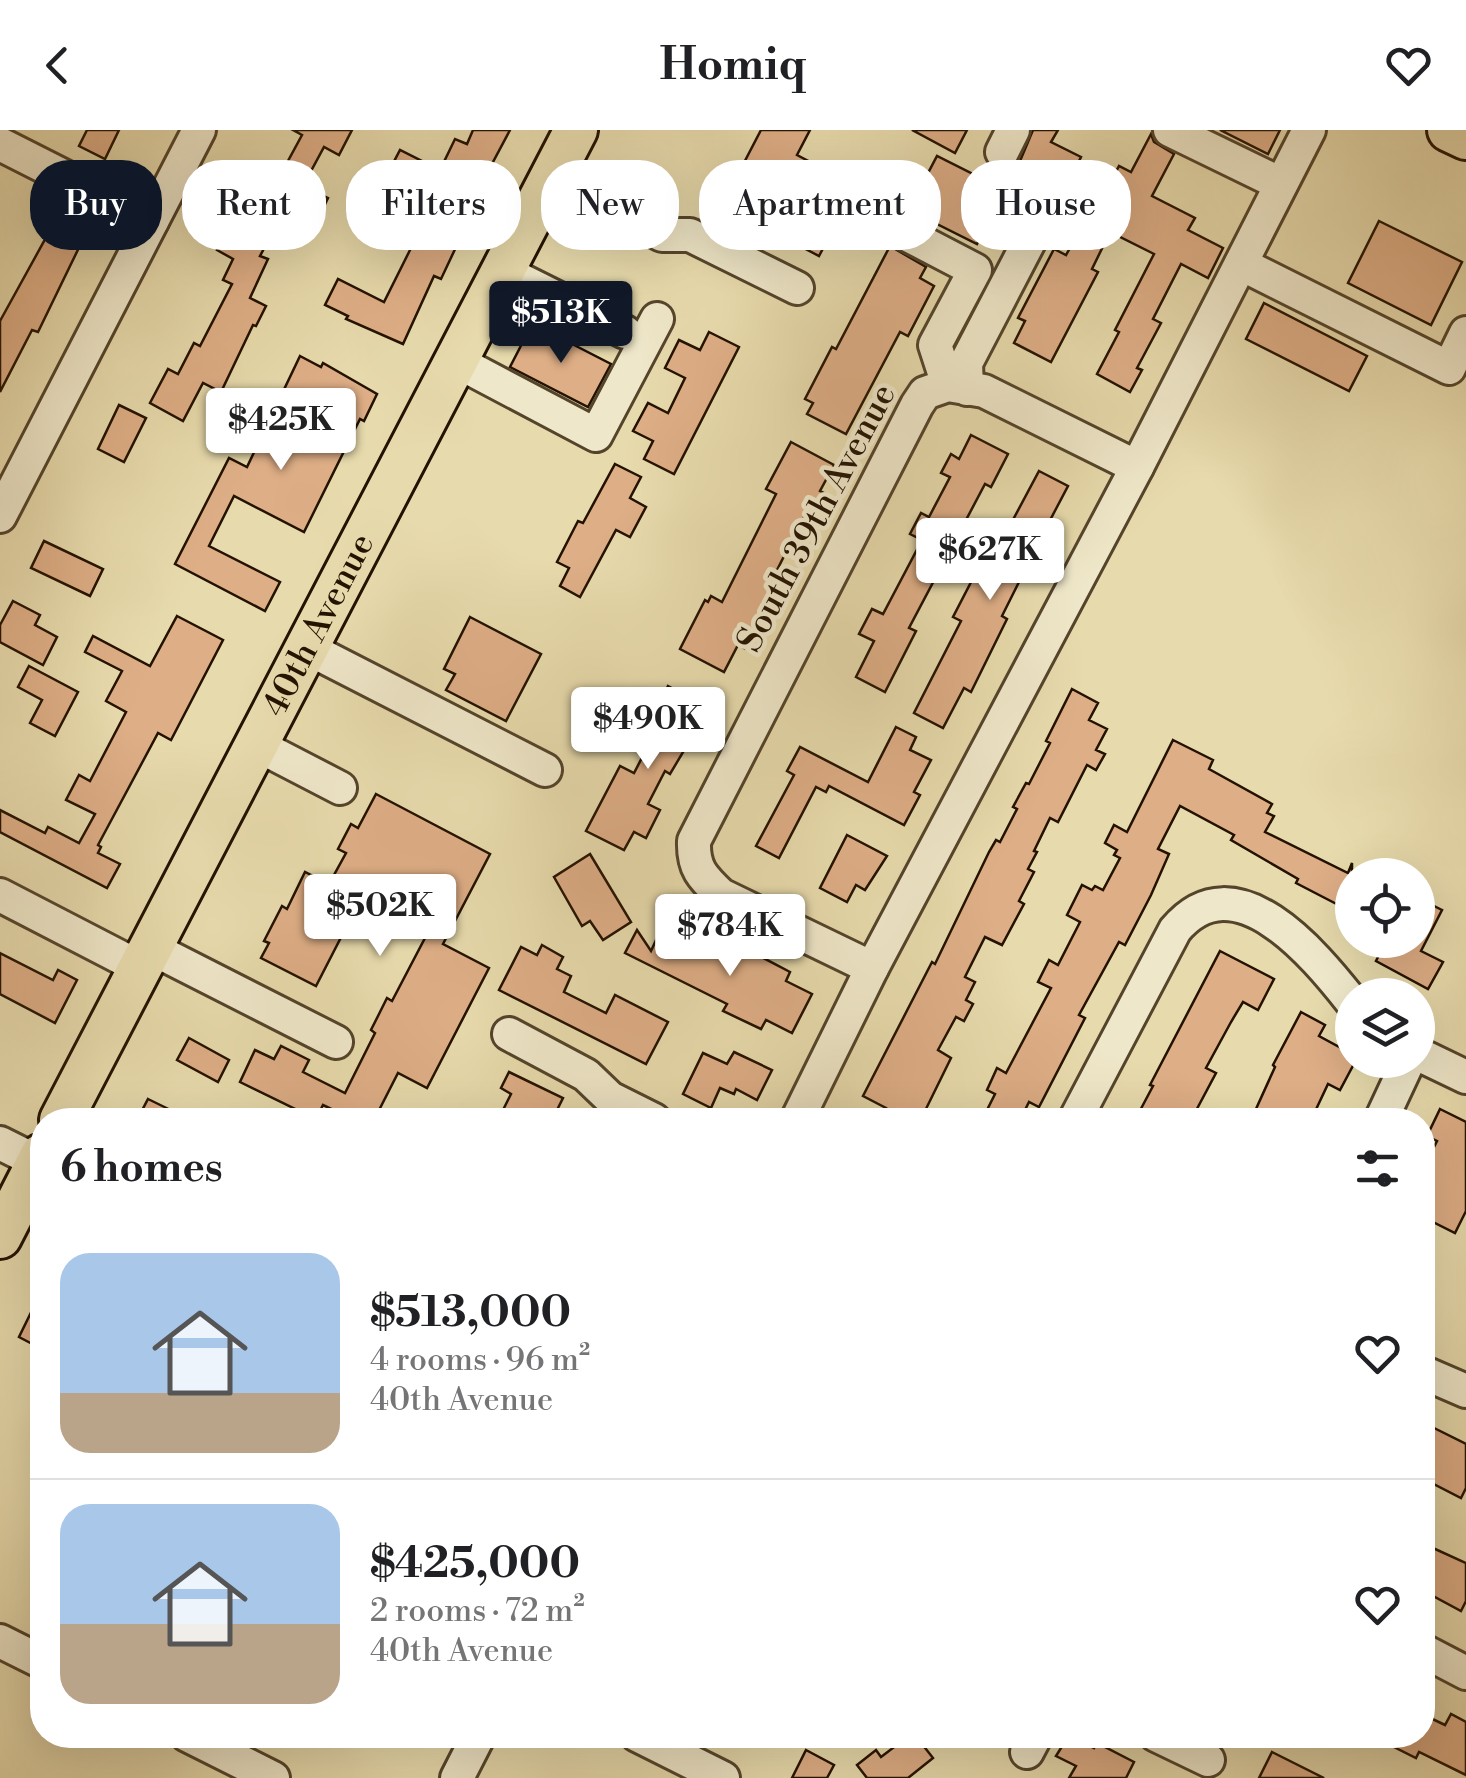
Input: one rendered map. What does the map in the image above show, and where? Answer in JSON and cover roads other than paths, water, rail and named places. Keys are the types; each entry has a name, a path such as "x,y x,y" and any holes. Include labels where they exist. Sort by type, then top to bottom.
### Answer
{"main road":[{"name":"40th Avenue","path":"561,160 576,130"},
{"path":"1449,130 1466,138"},
{"name":"40th Avenue","path":"67,1108 541,199"},
{"path":"0,1237 30,1181"}],"street":[{"path":"162,202 200,130"},
{"path":"1170,130 1284,179"},
{"path":"1213,130 1284,179"},
{"path":"803,1108 872,968 1241,264 1284,179 1302,132"},
{"path":"0,144 32,160"},
{"path":"679,235 690,235 797,288"},
{"path":"0,516 137,250"},
{"path":"937,250 975,270 935,344 957,387"},
{"path":"957,387 1025,250"},
{"path":"1241,264 1449,368 1466,333"},
{"path":"503,271 624,332"},
{"path":"456,361 596,436 657,319"},
{"path":"957,387 984,391 1137,467"},
{"name":"South 39th Avenue","path":"872,968 721,895 702,877 694,862 694,841 917,406 925,393 957,387"},
{"path":"308,648 545,770"},
{"path":"257,745 340,788"},
{"path":"0,895 336,1042"},
{"path":"1081,1108 1175,930 1203,906 1226,903 1279,927 1314,954 1335,981"},
{"path":"510,1034 586,1075 610,1098 630,1108"},
{"path":"1435,1062 1466,1078"},
{"path":"1387,1108 1401,1078"},
{"path":"0,1143 30,1155"},
{"path":"1435,1378 1466,1391"},
{"path":"0,1641 30,1656"},
{"path":"1435,1657 1466,1673"},
{"path":"213,1748 273,1778"},
{"path":"456,1778 471,1748"},
{"path":"663,1748 722,1778"},
{"path":"1186,1748 1209,1758"}]}
